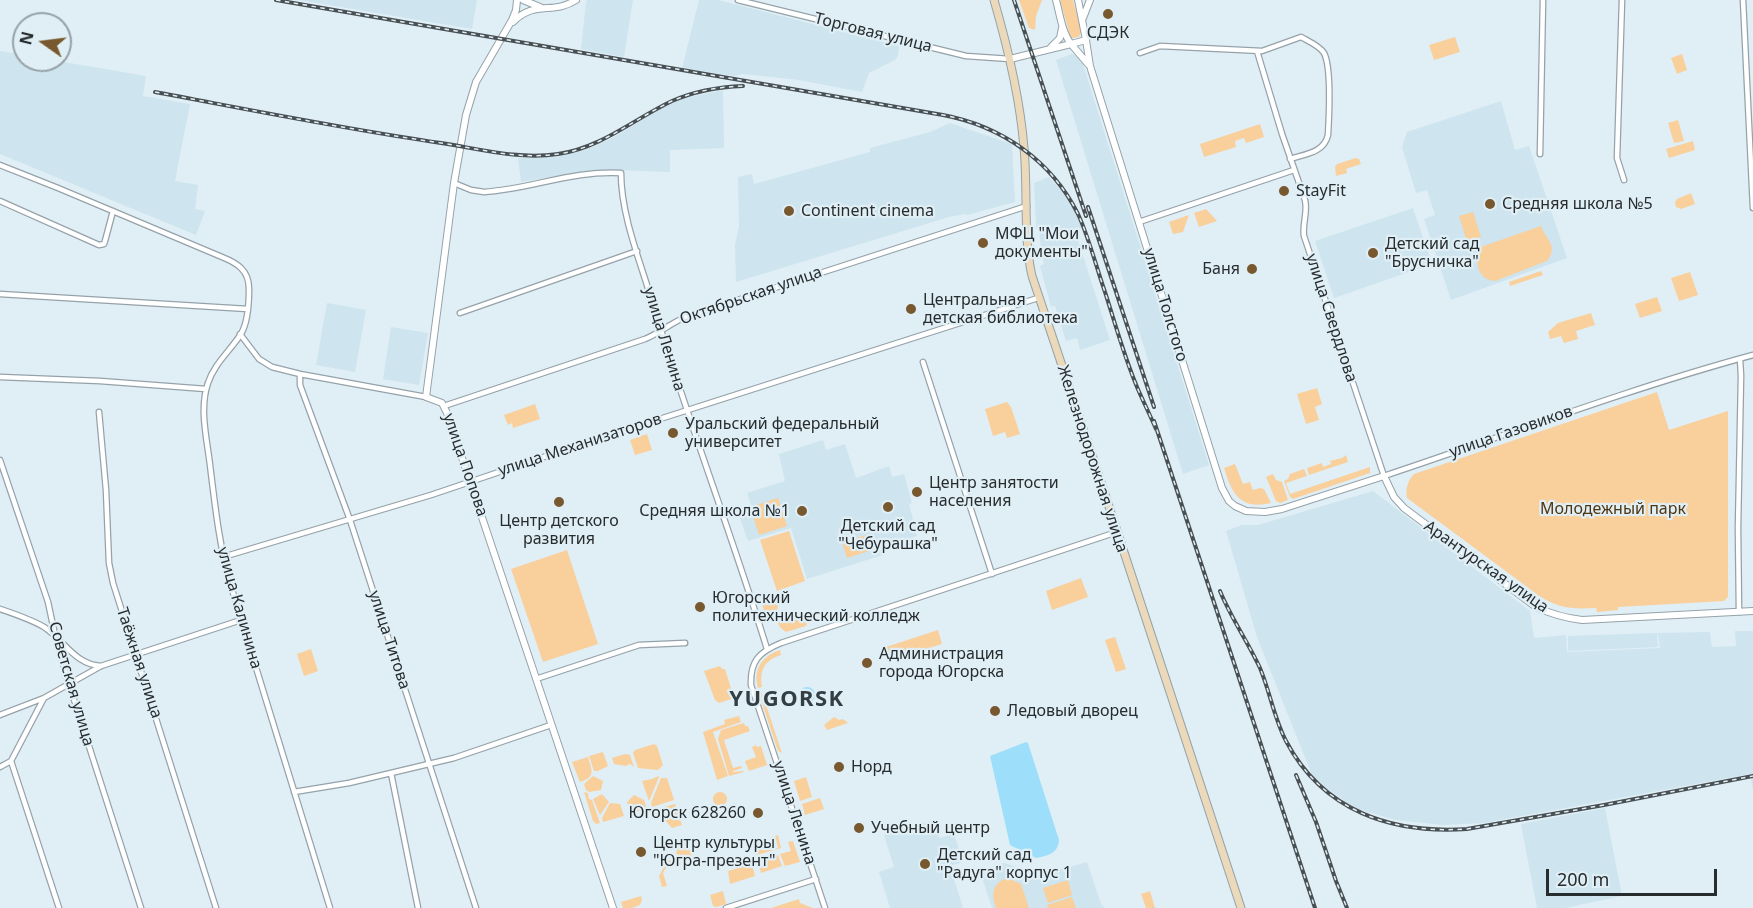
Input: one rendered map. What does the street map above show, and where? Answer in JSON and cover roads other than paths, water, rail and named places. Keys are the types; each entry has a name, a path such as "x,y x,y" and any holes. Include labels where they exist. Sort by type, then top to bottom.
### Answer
{"main road":[{"name":"Железнодорожная улица","path":"994,0 1010,59 1024,143 1029,265 1241,908"}],"street":[{"path":"509,27 516,10 517,0"},
{"path":"523,0 547,8"},
{"path":"509,27 530,9 560,7 576,0"},
{"name":"Торговая улица","path":"738,0 966,56 1010,59"},
{"path":"1056,0 1067,38 1090,66"},
{"path":"1078,0 1090,66"},
{"path":"1082,18 1090,0"},
{"path":"1540,154 1544,0"},
{"path":"1622,0 1617,158 1624,180"},
{"path":"1743,0 1753,208"},
{"path":"1046,50 1058,42 1062,34 1062,25"},
{"name":"улица Попова","path":"509,27 480,74 466,115 454,183 426,397 443,404 613,908"},
{"path":"1140,53 1160,46 1268,50 1300,37 1320,48 1325,54 1329,87 1328,135 1324,146 1319,150 1290,159"},
{"path":"1010,59 1086,40"},
{"name":"улица Свердлова","path":"1257,51 1306,205 1304,236 1384,476"},
{"name":"улица Толстого","path":"1090,66 1226,496 1235,506 1246,511 1270,511"},
{"name":"улица Калинина","path":"0,165 222,256 240,266 246,273 248,309 240,334 212,374 206,389 204,405 216,518 223,557 241,620 330,908"},
{"path":"1139,222 1294,170"},
{"name":"улица Ленина","path":"454,183 471,190 484,192 567,177 609,172 621,173 622,195 661,331 767,649 754,665 752,685 825,908"},
{"path":"0,201 99,245 104,244 113,211"},
{"name":"Октябрьская улица","path":"443,404 645,339 688,316 1027,206"},
{"path":"460,313 637,251"},
{"path":"0,294 248,309"},
{"name":"улица Механизаторов","path":"223,557 350,520 1038,297"},
{"path":"240,334 255,355 265,363 281,370 426,397"},
{"name":"улица Газовиков","path":"1270,511 1753,355"},
{"path":"1738,612 1740,359"},
{"path":"923,363 992,574"},
{"name":"улица Титова","path":"300,374 300,385 350,520 476,908"},
{"path":"0,378 100,381 206,389"},
{"path":"429,381 433,393 443,404"},
{"name":"Таёжная улица","path":"99,412 113,583 216,908"},
{"name":"Советская улица","path":"0,460 48,602 69,684 141,908"},
{"name":"Арантурская улица","path":"1384,476 1394,497 1404,508 1536,607 1547,612 1570,619 1588,620 1753,611"},
{"path":"767,649 1117,532"},
{"path":"0,609 36,623 55,635 83,661 100,666"},
{"path":"0,715 44,698 100,666 241,620"},
{"path":"536,679 639,645 684,642"},
{"path":"0,767 11,761 44,698"},
{"path":"294,792 349,783 454,758 551,725"},
{"path":"11,761 59,908"},
{"path":"391,772 418,908"},
{"path":"726,908 816,879"}],"water":[{"path":"804,687 810,687 815,695 813,701 804,703 799,698 799,692"},
{"path":"1026,742 1059,840 1054,851 1036,858 1010,845 990,756"}],"railway":[{"path":"276,0 943,115 964,120 1004,137 1022,148 1054,177 1078,214 1128,363 1156,429"},
{"path":"1014,0 1086,216"},
{"path":"155,92 369,132 529,156 574,151 617,132 672,101 707,90 743,86"},
{"path":"1088,207 1154,407"},
{"path":"1154,421 1315,908"},
{"path":"1220,591 1260,668 1282,732 1301,765 1319,785 1339,801 1386,822 1439,830 1467,829 1753,776"},
{"path":"1296,775 1316,822 1347,908"}],"place":[{"name":"СДЭК","path":"1108,14"},
{"name":"StayFit","path":"1284,191"},
{"name":"Средняя школа №5","path":"1490,204"},
{"name":"Continent cinema","path":"789,211"},
{"name":"МФЦ \"Мои документы\"","path":"983,243"},
{"name":"Детский сад \"Брусничка\"","path":"1373,253"},
{"name":"Баня","path":"1252,269"},
{"name":"Центральная детская библиотека","path":"911,309"},
{"name":"Уральский федеральный университет","path":"673,433"},
{"name":"Центр занятости населения","path":"917,492"},
{"name":"Центр детского развития","path":"559,502"},
{"name":"Детский сад \"Чебурашка\"","path":"888,507"},
{"name":"Средняя школа №1","path":"802,511"},
{"name":"Югорский политехнический колледж","path":"700,607"},
{"name":"Администрация города Югорска","path":"867,663"},
{"name":"Ледовый дворец","path":"995,711"},
{"name":"Норд","path":"839,767"},
{"name":"Югорск 628260","path":"758,813"},
{"name":"Учебный центр","path":"859,828"},
{"name":"Центр культуры \"Югра-презент\"","path":"641,852"},
{"name":"Детский сад \"Радуга\" корпус 1","path":"925,864"}],"district":[{"name":"YUGORSK","path":"787,700"}],"park label":[{"name":"Молодежный парк","path":"1613,509"}]}
